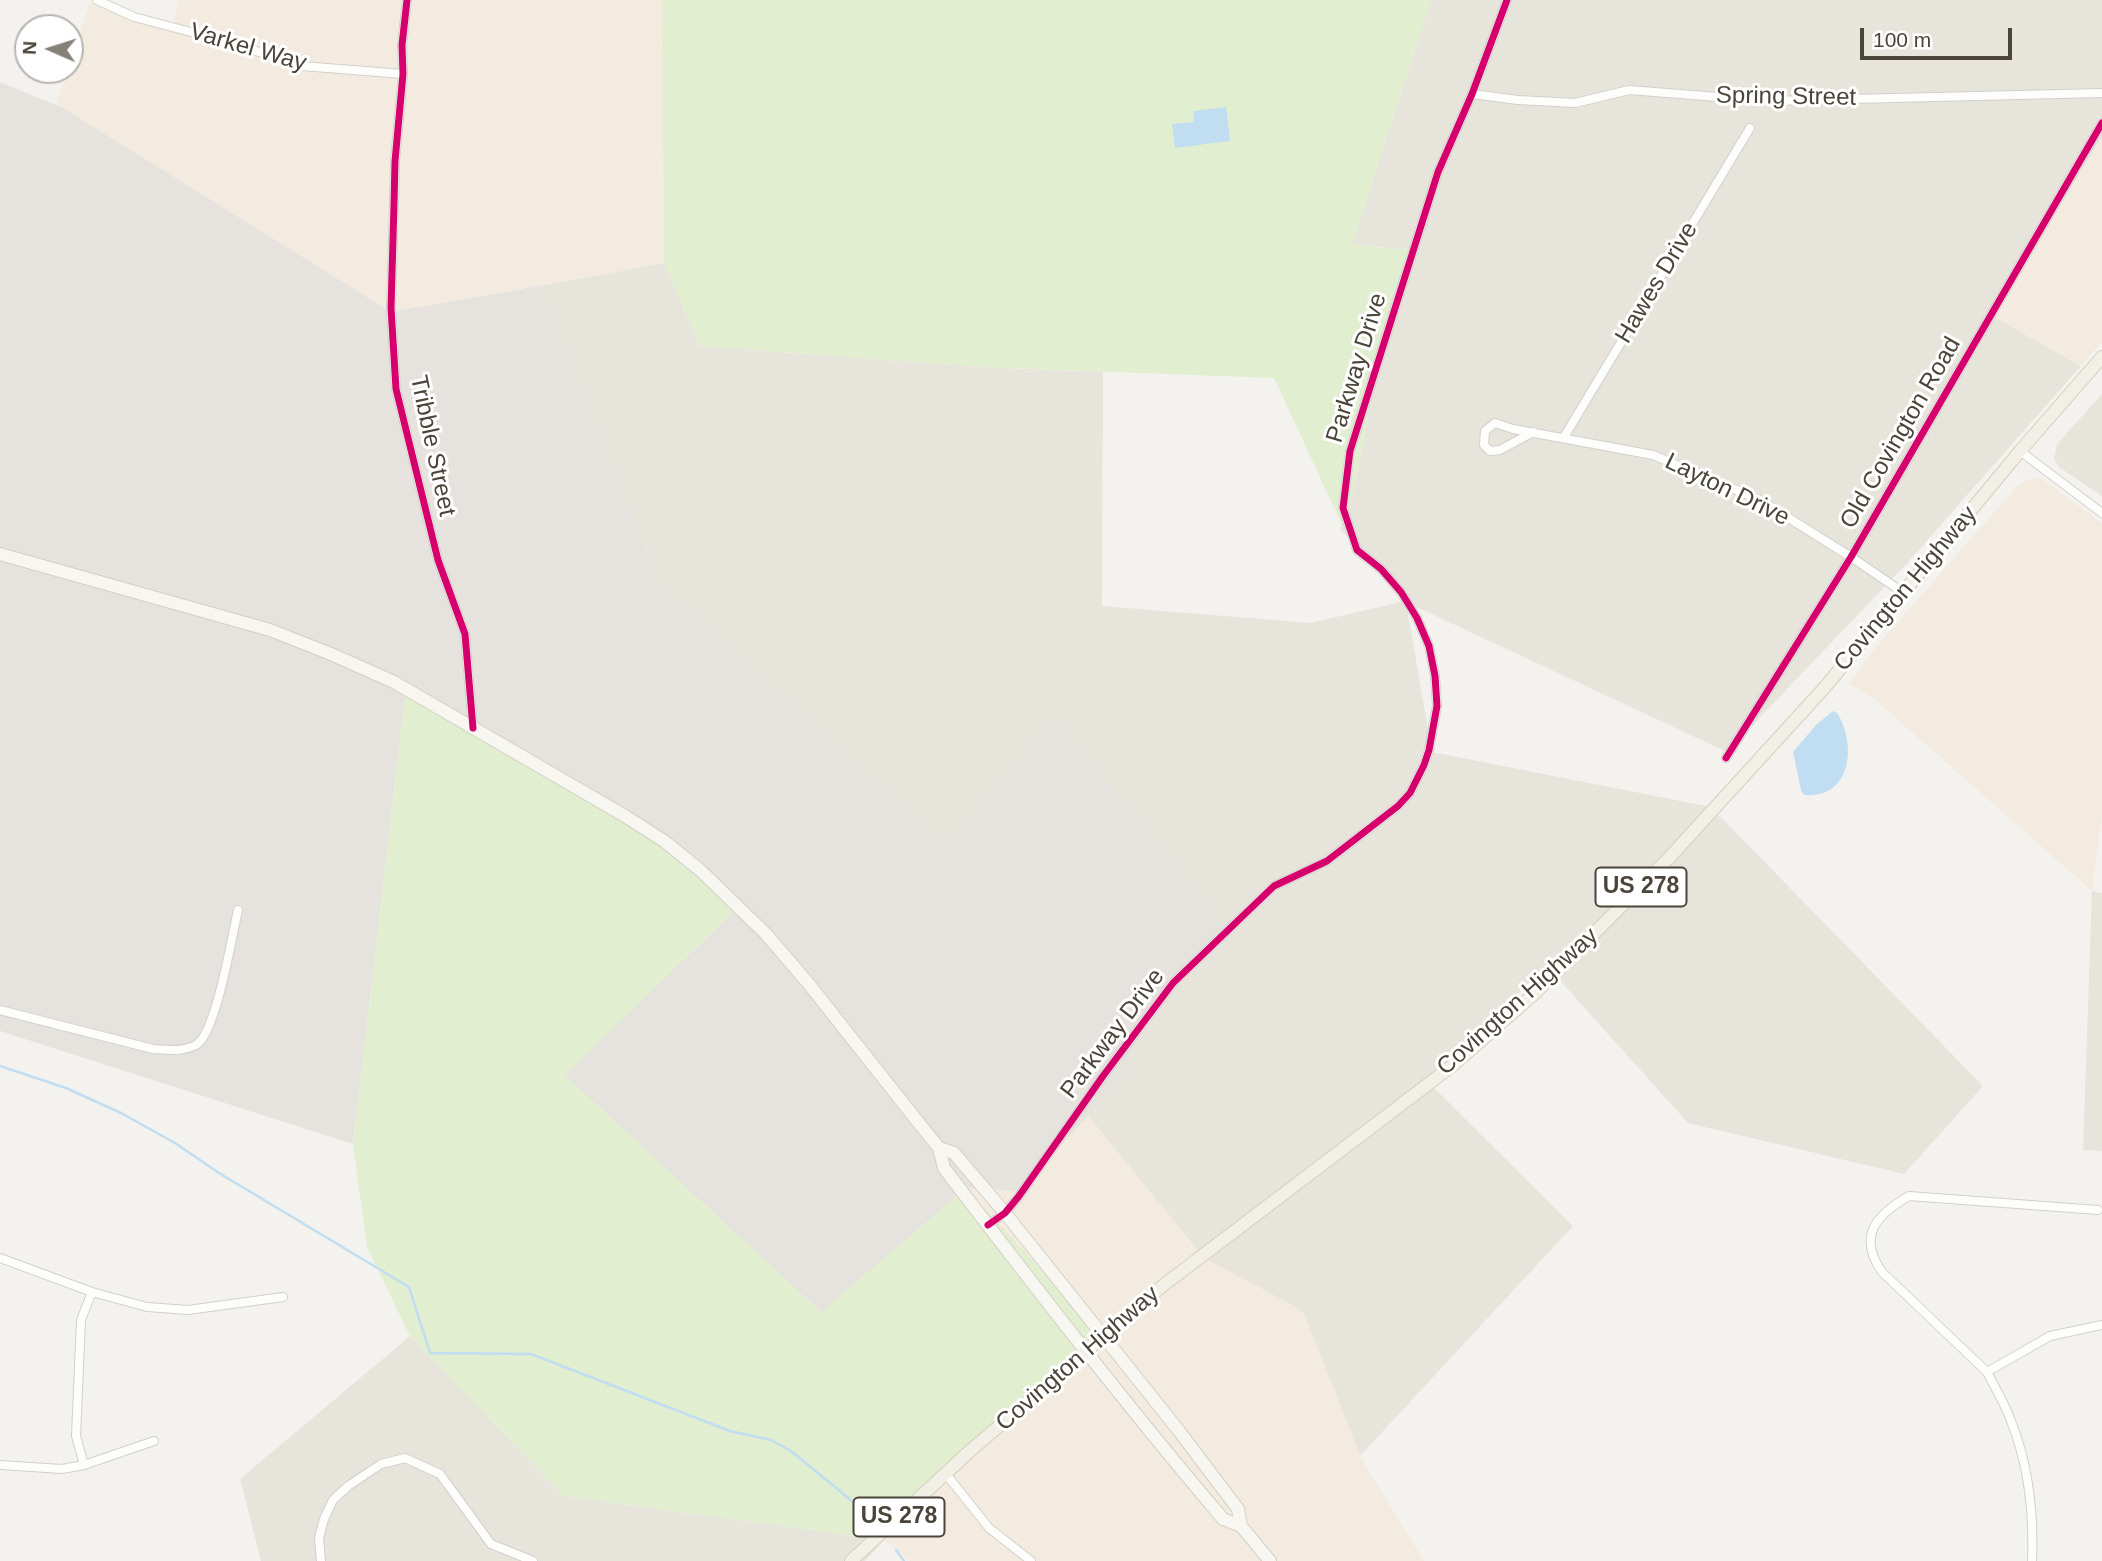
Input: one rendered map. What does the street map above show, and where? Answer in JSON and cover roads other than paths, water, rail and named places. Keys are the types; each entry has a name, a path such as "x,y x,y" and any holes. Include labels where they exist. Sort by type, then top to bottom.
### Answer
{"main road":[{"name":"Covington Highway","path":"850,1561 1161,1287 1452,1066 1533,995 1669,858 1826,686 2102,356"},
{"path":"0,554 290,637 394,682 664,841 700,870 766,934 939,1148 944,1168 1086,1353 1223,1519 1241,1526 1270,1561"},
{"path":"939,1148 954,1153 1005,1213 1238,1509 1241,1526"}],"street":[{"name":"Varkel Way","path":"97,0 134,18 225,41 302,66 403,74"},
{"name":"Tribble Street","path":"407,0 395,161 391,308 396,389 438,560 465,634 473,728"},
{"name":"Parkway Drive","path":"988,1225 1005,1213 1173,983 1275,886 1327,861 1398,806 1410,793 1424,765 1437,706 1429,646 1417,618 1401,592 1381,569 1357,550 1343,508 1350,451 1437,172 1472,94 1507,0"},
{"name":"Spring Street","path":"1472,94 1576,103 1629,90 1769,101 2102,93"},
{"name":"Old Covington Road","path":"1726,758 1851,557 2102,122"},
{"name":"Hawes Drive","path":"1564,438 1749,128"},
{"name":"Layton Drive","path":"1533,432 1500,450 1490,451 1484,445 1485,431 1495,423 1653,455 1760,500 1904,593"},
{"path":"2020,451 2102,513"},
{"path":"0,1010 153,1049 177,1051 198,1044 211,1024 238,910"},
{"path":"2032,1561 2032,1508 2026,1470 2011,1421 1987,1372 1882,1272 1873,1259 1870,1240 1875,1222 1890,1207 1909,1196 2098,1210"},
{"path":"0,1258 92,1292 147,1307 188,1310 284,1297"},
{"path":"85,1465 76,1436 81,1320 92,1292"},
{"path":"1987,1372 2050,1336 2102,1325"},
{"path":"0,1465 62,1469 85,1465 154,1441"},
{"path":"321,1561 319,1538 333,1500 348,1486 381,1464 405,1458 440,1474 491,1544 533,1561"},
{"path":"946,1474 989,1528 1031,1561"}],"water":[{"path":"1226,107 1230,141 1175,148 1172,124 1194,122 1193,111"},
{"path":"1833,711 1837,713 1847,739 1846,767 1841,779 1832,788 1820,794 1804,795 1793,752 1816,725"}],"waterway":[{"path":"0,1066 66,1088 121,1113 175,1143 219,1173 409,1287 430,1353 531,1354 730,1431 771,1440 791,1451 858,1506"},
{"path":"896,1550 904,1561"}]}
